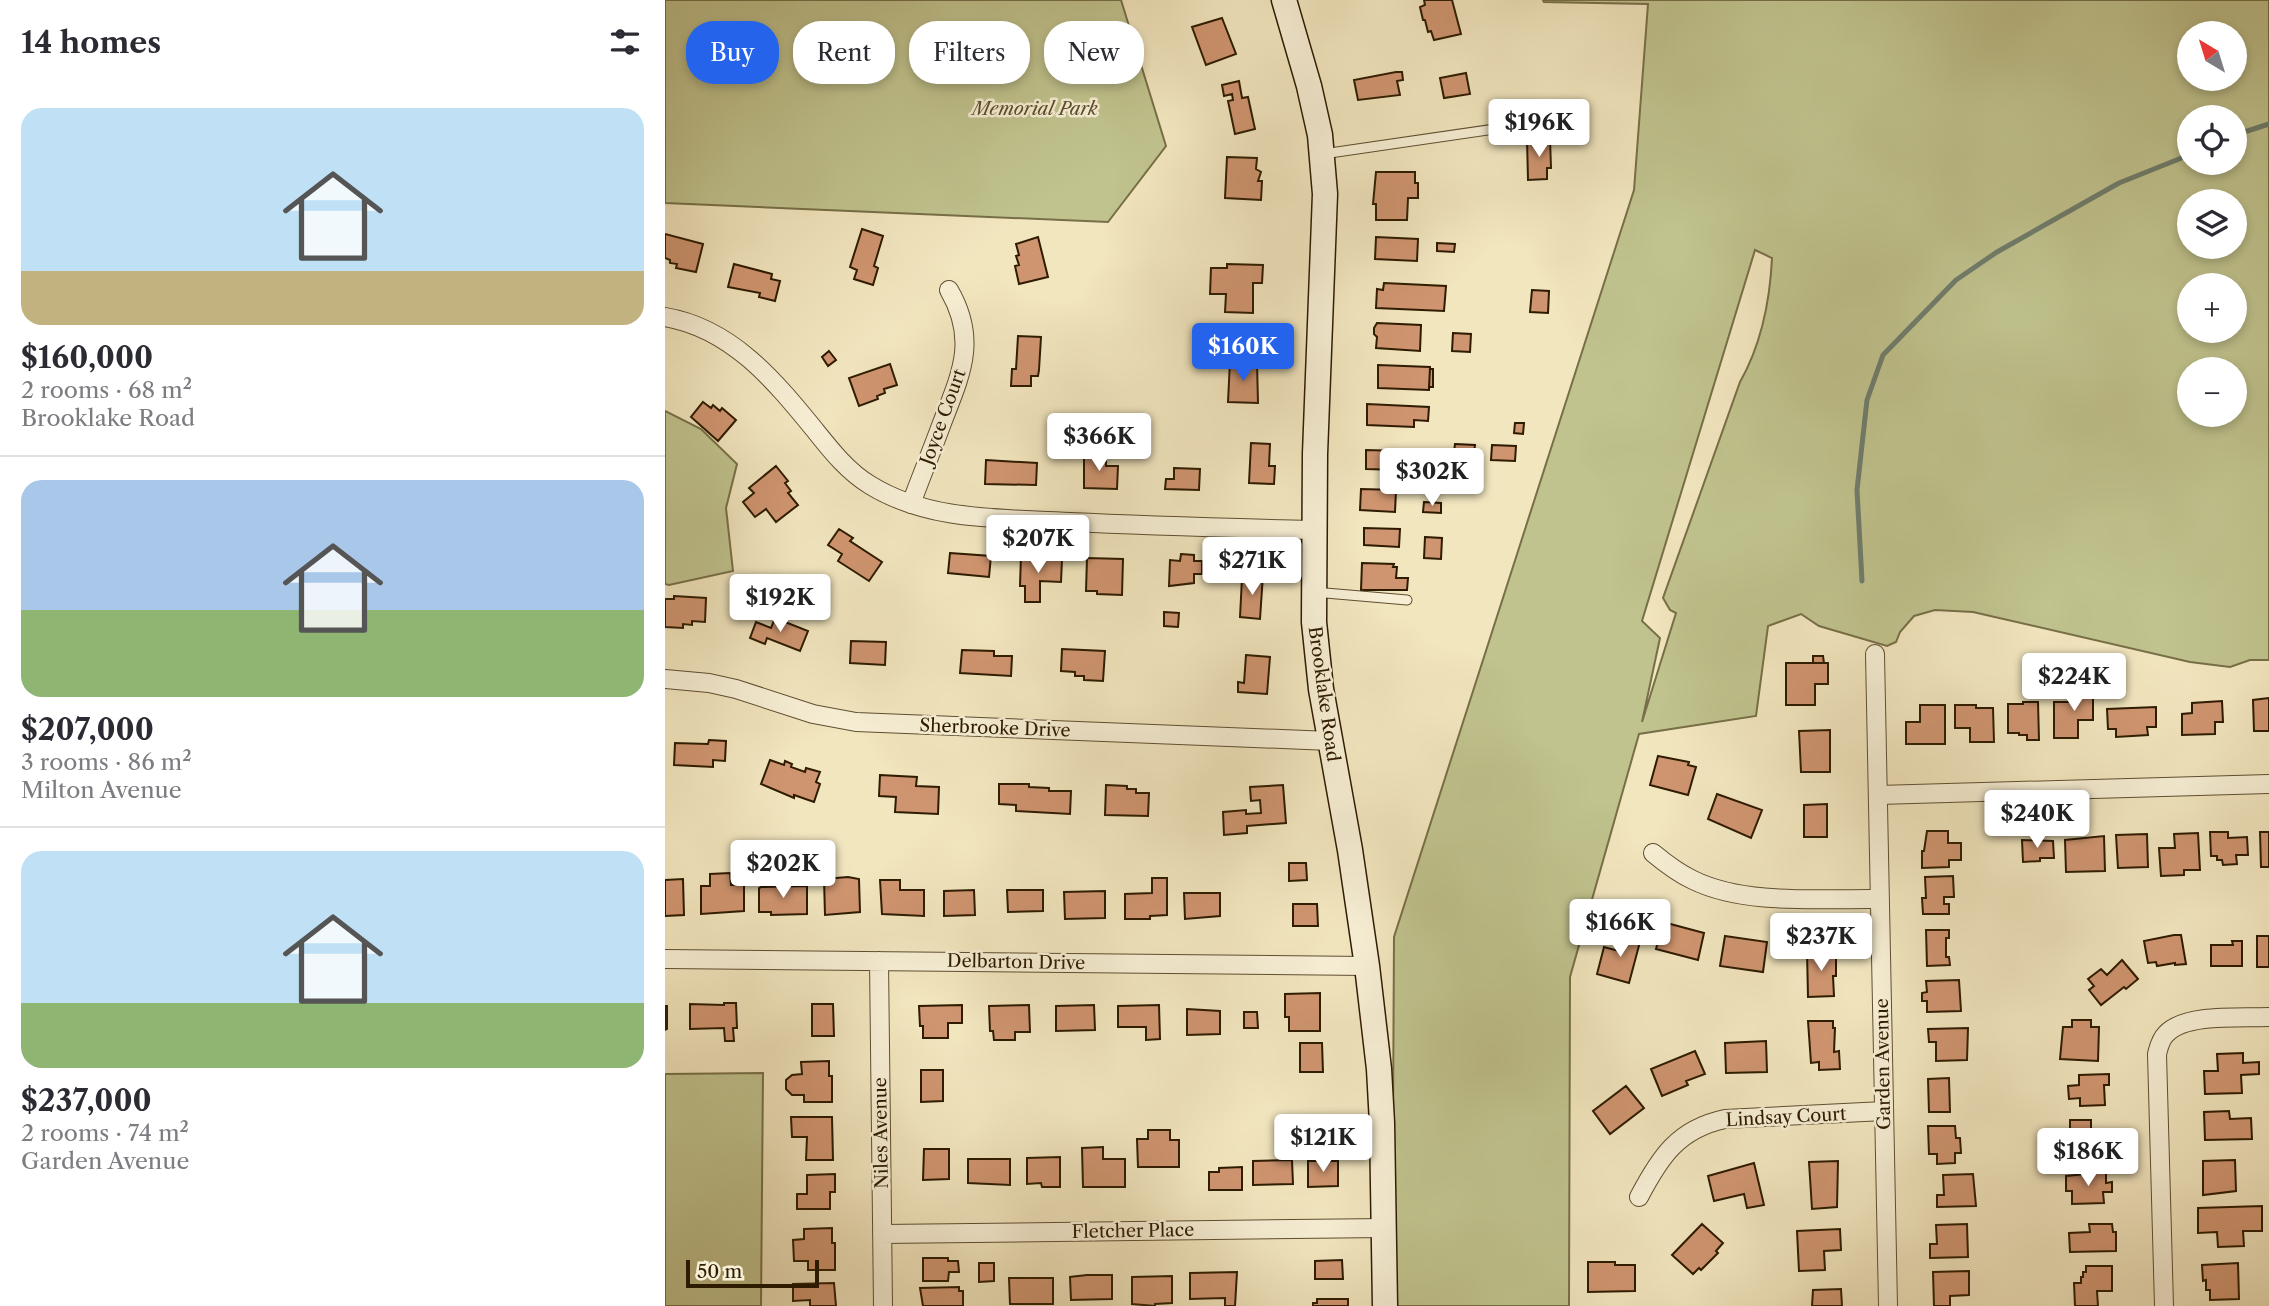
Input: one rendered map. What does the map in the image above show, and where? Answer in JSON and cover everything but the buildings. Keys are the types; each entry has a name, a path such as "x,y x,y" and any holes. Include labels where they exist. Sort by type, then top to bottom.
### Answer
{"street":[{"name":"Brooklake Road","path":"1285,0 1309,86 1322,155 1325,216 1313,592 1318,664 1350,850 1379,1069 1385,1306"},
{"name":"Joyce Court","path":"911,504 961,372 965,349 963,324 959,308 949,290"},
{"path":"665,317 711,333 739,349 776,383 850,470 869,484 911,504 950,515 1125,525 1313,530"},
{"name":"Garden Avenue","path":"1875,654 1888,1306"},
{"name":"Sherbrooke Drive","path":"665,679 709,683 736,689 813,714 856,722 1330,741"},
{"path":"1878,795 2269,784"},
{"path":"1653,853 1693,880 1715,889 1767,898 1880,899"},
{"name":"Delbarton Drive","path":"665,959 1367,967"},
{"name":"Niles Avenue","path":"879,961 883,1306"},
{"path":"2164,1306 2157,1054 2160,1043 2167,1033 2188,1022 2269,1017"},
{"name":"Lindsay Court","path":"1639,1197 1664,1154 1681,1138 1713,1121 1884,1111"},
{"name":"Fletcher Place","path":"882,1234 1385,1228"}],"lane":[{"path":"1322,155 1577,117"},
{"path":"1313,592 1407,600"}],"green space":[{"name":"Memorial Park","path":"665,0 1121,0 1127,21 1044,21 1044,84 1144,84 1144,75 1166,146 1108,222 665,203"},
{"path":"1543,0 2269,0 2269,660 2250,660 2230,667 2190,662 1973,612 1935,610 1914,616 1900,632 1896,642 1887,646 1819,626 1801,614 1768,626 1756,716 1639,734 1570,977 1569,1306 1392,1306 1394,937 1634,190 1648,4","holes":["1755,250 1772,258 1763,322 1663,598 1670,610 1676,613 1642,722 1660,638 1642,621"]},
{"path":"665,411 701,429 737,464 726,508 733,571 669,585 665,584"},
{"path":"763,1073 761,1306 665,1306 665,1074"}],"waterway":[{"path":"2247,131 2269,124"},
{"path":"1862,581 1857,490 1867,400 1883,355 1956,280 1997,252 2119,183 2177,160"}]}
